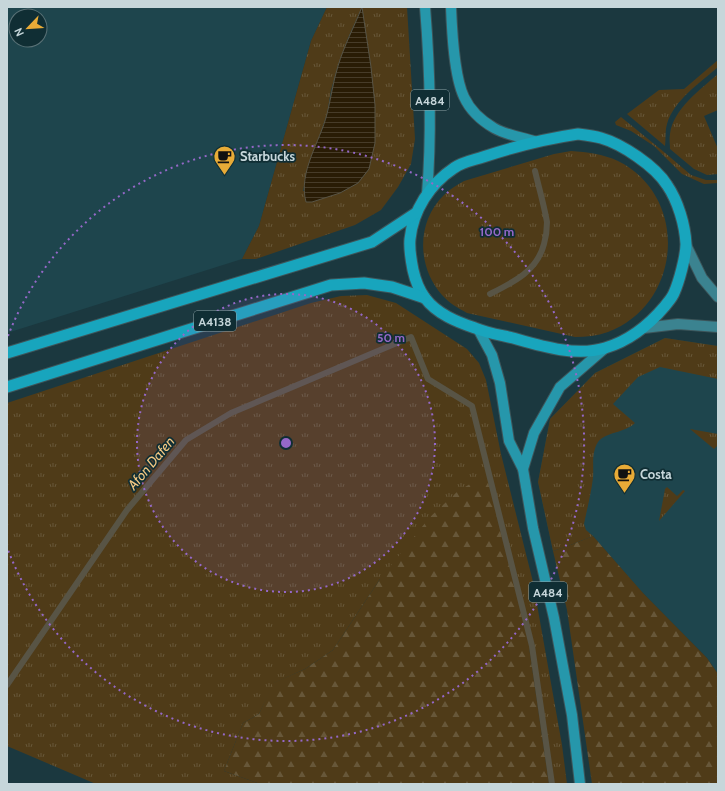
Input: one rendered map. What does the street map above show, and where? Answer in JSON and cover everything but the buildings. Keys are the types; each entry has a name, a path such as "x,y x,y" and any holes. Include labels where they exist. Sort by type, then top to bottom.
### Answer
{"highway":[{"path":"578,134 602,138 621,146 657,172 667,184 676,202 683,226 686,245 681,272 674,294 659,313 644,328 624,340 604,349 575,352 551,348 456,322 437,310 425,298 415,279 411,260 410,240 416,213 427,194 442,176 457,166 534,141 578,134"},
{"name":"A4138","path":"7,353 372,242 416,213"},
{"name":"A4138","path":"7,387 331,285 364,283 392,287 425,298"}],"main road":[{"name":"A484","path":"425,7 430,72 430,158 427,194"},
{"name":"A484","path":"451,7 458,81 464,98 477,115 494,128 504,133 534,141"},
{"path":"686,245 702,278 718,297"},
{"path":"644,328 678,324 718,327"},
{"name":"A484","path":"478,329 492,356 500,383 509,441 523,469 533,528 556,625 572,715 580,784"},
{"name":"A484","path":"523,469 534,433 560,387 604,349"}],"shaded area":[{"path":"7,7 327,7 311,41 259,226 242,259 7,333"},
{"path":"362,7 375,105 375,143 369,169 358,183 340,193 312,202 306,202 304,191 307,168 324,125 340,59"},
{"path":"665,338 718,346 718,674 707,658 640,590 593,536 553,551 538,482 550,419 595,373"}],"green space":[{"path":"327,7 362,7 407,7 415,139 411,164 398,187 381,210 355,225 256,259 242,259 259,226 311,41","holes":["362,7 371,67 369,169 358,183 340,193 303,191 306,175 327,114 331,90 338,65"]},
{"path":"718,60 718,67 688,92 670,115 666,129 665,146 627,114 659,90 684,89"},
{"path":"718,74 718,110 704,116 718,149 718,174 707,175 694,169 670,149 670,136 672,125 682,108 696,93"},
{"path":"621,117 691,175 706,180 718,180 718,183 704,184 682,174 654,146 631,131 616,125 615,122"},
{"path":"571,151 595,154 618,161 641,178 657,199 666,224 668,250 663,275 651,299 633,318 608,332 592,336 575,337 467,313 442,295 434,284 428,271 424,258 423,245 424,231 428,218 444,195 464,181 554,154"},
{"path":"367,295 396,303 467,349 479,363 486,380 501,454 533,582 562,745 567,784 549,784 529,647 380,579 333,650 305,669 274,683 259,714 243,723 224,771 260,784 96,784 7,746 7,403 311,303 341,296"},
{"path":"665,338 718,346 718,379 660,367 638,377 613,404 635,423 626,429 605,436 598,442 594,451 592,484 584,524 586,530 593,536 553,551 538,482 550,419 595,373"},
{"path":"690,429 718,434 718,445 714,449"},
{"path":"486,474 529,647 549,784 260,784 224,771 243,723 259,714 273,683 305,669 333,650 380,579 430,517 457,492"},
{"path":"667,487 677,496 683,490 685,491 659,521 665,489"},
{"path":"593,536 643,593 707,658 718,674 718,784 592,784 567,610 553,551"}],"waterway":[{"name":"Afon Dafen","path":"490,294 523,275 536,262 541,253 547,230 547,222 535,171"},
{"name":"Afon Dafen","path":"7,685 127,510 186,440 231,413 411,337 428,379 472,406 532,646 552,784"}],"place":[{"name":"Starbucks","path":"225,176"},
{"name":"Costa","path":"624,494"}]}
